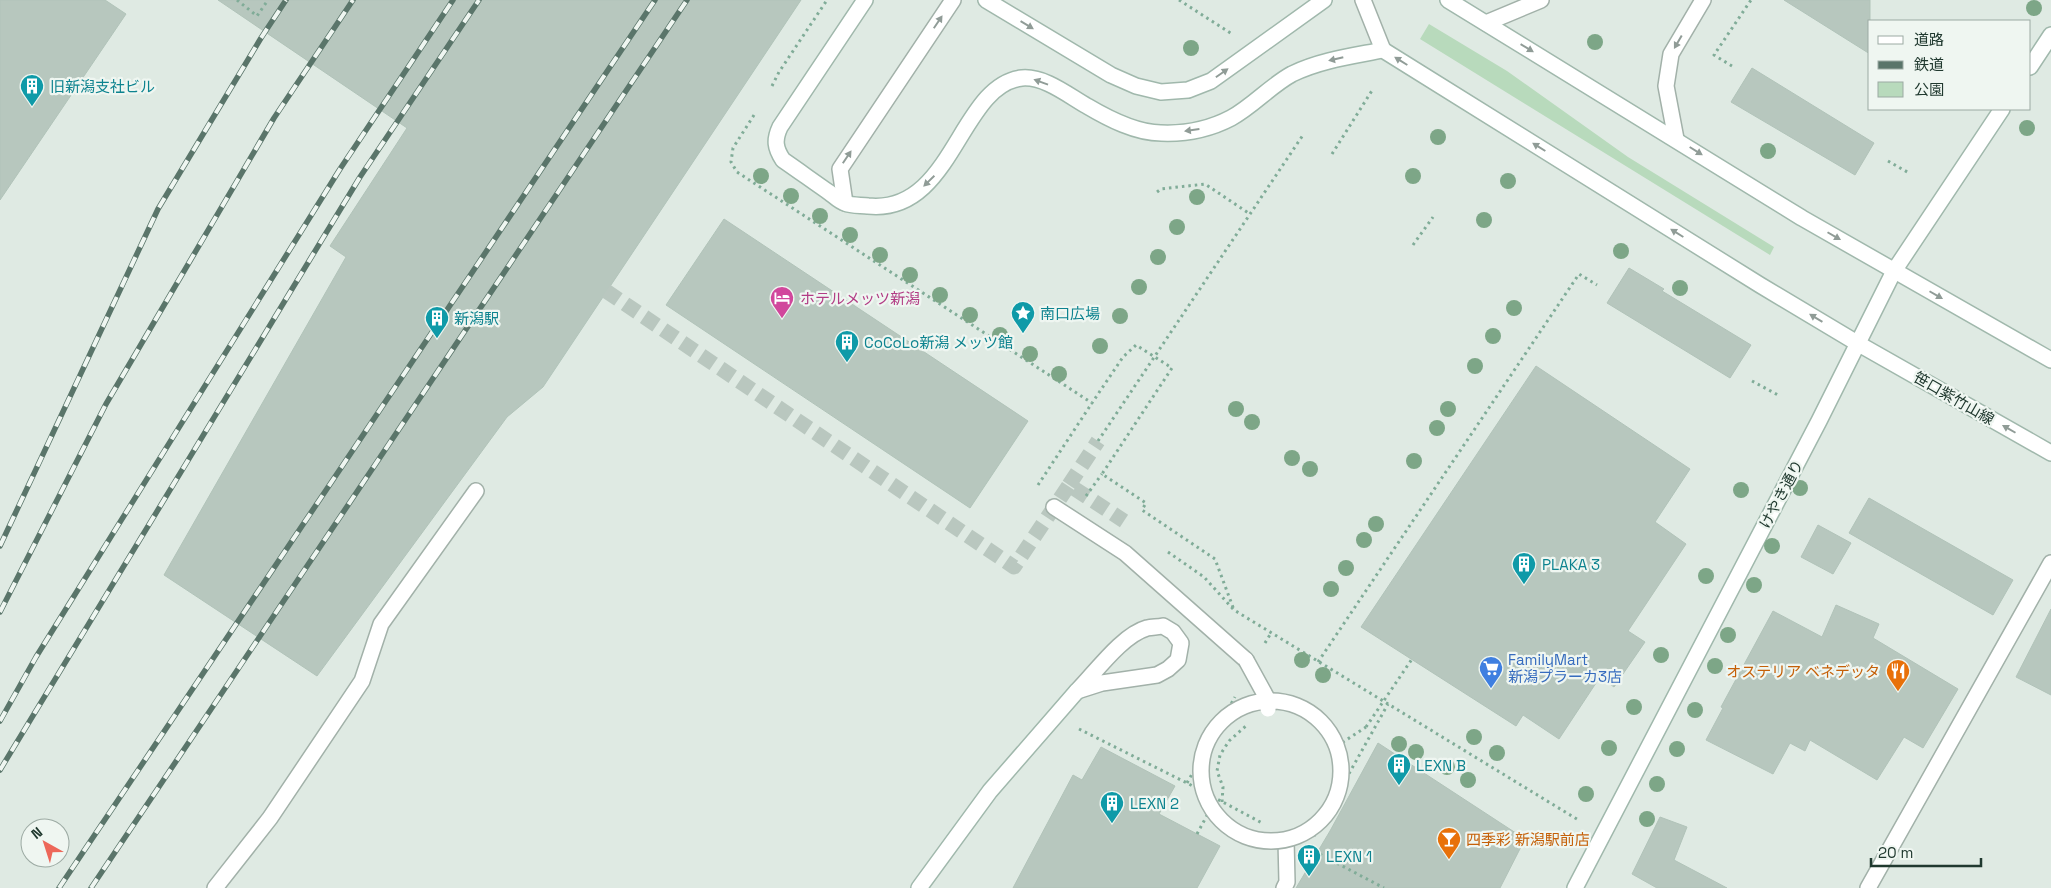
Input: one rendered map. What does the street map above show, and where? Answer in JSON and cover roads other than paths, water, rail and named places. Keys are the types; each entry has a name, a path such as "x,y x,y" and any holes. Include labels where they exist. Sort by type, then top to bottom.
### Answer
{"street":[{"path":"865,0 780,127 775,138 777,152 783,160 845,204 884,206 900,202 917,192 933,179 985,100 996,89 1008,82 1024,78 1039,80 1089,108 1134,129 1160,133 1196,131 1230,118 1292,74 1330,60 1383,50 1363,0"},
{"path":"845,204 840,169 953,0"},
{"path":"986,0 1111,75 1136,86 1161,92 1188,90 1211,81 1324,0"},
{"path":"1448,0 1802,218 2051,360"},
{"path":"1486,23 1541,0"},
{"path":"1676,139 1666,86 1670,54 1703,0"},
{"path":"2031,65 2051,35"},
{"name":"笹口紫竹山線","path":"1383,50 1858,343 2051,453"},
{"name":"けやき通り","path":"1580,886 1603,835 1819,421 1894,271 2001,110"},
{"path":"215,888 270,818 362,681 381,624 476,491"},
{"path":"1054,507 1125,553 1246,660 1268,706"},
{"path":"1868,888 2051,563"},
{"path":"919,888 990,791 1077,691 1114,651 1132,636 1146,628 1163,626 1173,632 1181,643 1178,660 1168,670 1157,675 1102,683 1077,691"},
{"path":"1276,701 1295,705 1313,715 1328,728 1337,746 1342,766 1340,786 1333,804 1321,821 1305,833 1286,840 1266,842 1247,838 1229,828 1215,814 1217,805 1205,796 1201,777 1202,757 1209,738 1221,722 1237,710 1256,702 1268,706 1276,701"},
{"path":"1284,888 1288,882 1286,840"}],"tunnel":[{"path":"606,291 1014,567 1069,485 1124,521"},
{"path":"1069,485 1098,441"}],"railway":[{"path":"0,546 158,209 286,0"},
{"path":"0,612 106,404 274,118 353,0"},
{"path":"0,721 36,657 340,169 453,0"},
{"path":"0,770 360,177 479,0"},
{"path":"59,888 655,0"},
{"path":"91,888 687,0"}],"place":[{"name":"旧新潟支社ビル","path":"32,107"},
{"name":"ホテルメッツ新潟","path":"782,319"},
{"name":"南口広場","path":"1023,334"},
{"name":"新潟駅","path":"437,339"},
{"name":"CoCoLo新潟 メッツ館","path":"847,363"},
{"name":"PLAKA 3","path":"1524,585"},
{"name":"FamilyMart 新潟プラーカ3店","path":"1491,689"},
{"name":"オステリア ベネデッタ","path":"1898,692"},
{"name":"LEXN B","path":"1399,786"},
{"name":"LEXN 2","path":"1112,824"},
{"name":"四季彩 新潟駅前店","path":"1449,860"},
{"name":"LEXN 1","path":"1309,877"}]}
